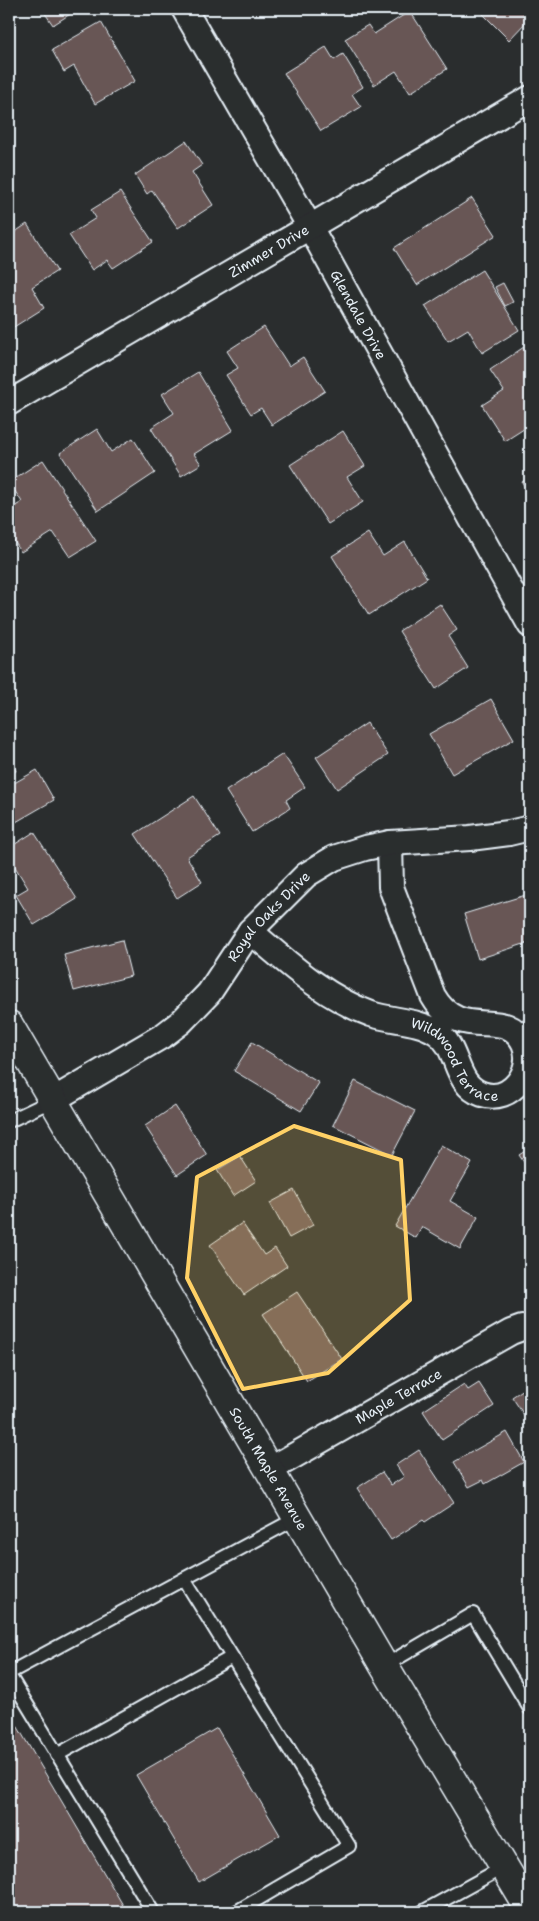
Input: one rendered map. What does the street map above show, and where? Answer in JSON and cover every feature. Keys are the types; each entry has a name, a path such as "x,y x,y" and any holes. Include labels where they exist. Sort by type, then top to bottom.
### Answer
{"main road":[{"name":"South Maple Avenue","path":"9,1025 268,1470 530,1908"}],"street":[{"name":"Glendale Drive","path":"184,9 310,227 530,624"},
{"name":"Zimmer Drive","path":"9,403 530,98"},
{"name":"Royal Oaks Drive","path":"53,1100 164,1035 181,1022 208,993 250,931 306,875 334,858 365,848 390,843 470,838 530,828"},
{"name":"Wildwood Terrace","path":"250,931 306,979 336,998 371,1014 395,1020 422,1025 443,1024 438,1005 391,887 390,843"},
{"name":"Maple Terrace","path":"268,1470 511,1332 522,1328 530,1328"}],"lane":[{"path":"9,1121 53,1100"},
{"path":"153,1912 9,1674 297,1518"},
{"path":"184,1578 349,1846 236,1912"},
{"path":"384,1666 473,1614 530,1709"},
{"path":"57,1755 232,1657"},
{"path":"431,1910 504,1867"}],"highlighted area":[{"path":"294,1126 401,1160 410,1300 328,1373 243,1389 187,1278 197,1177"}],"building":[{"path":"42,9 78,9 53,25"},
{"path":"478,9 530,9 530,23 528,20 509,40"},
{"path":"410,11 447,69 410,93 396,71 374,85 345,39 368,25 374,34"},
{"path":"101,22 135,81 95,104 74,66 64,72 52,50"},
{"path":"326,47 334,60 343,54 363,87 352,94 361,107 321,131 284,73"},
{"path":"186,141 202,165 192,172 213,205 178,228 152,190 147,194 135,175"},
{"path":"120,192 153,242 113,268 107,260 92,270 69,235 96,218 91,210"},
{"path":"472,198 496,235 417,285 394,248"},
{"path":"27,224 57,271 32,287 44,308 9,330 9,236"},
{"path":"482,270 519,330 482,353 468,329 448,341 425,306"},
{"path":"503,283 513,302 505,306 495,287"},
{"path":"264,327 289,366 303,357 325,391 272,425 261,408 251,414 226,375 238,368 227,351"},
{"path":"524,347 530,356 530,425 505,441 482,405 504,391 490,370"},
{"path":"198,372 233,430 194,454 201,464 181,476 151,428 174,413 162,394"},
{"path":"97,429 111,452 133,438 155,473 98,511 60,453"},
{"path":"343,431 365,466 347,477 363,502 328,524 290,465"},
{"path":"43,460 96,541 70,557 53,532 21,552 9,533 9,510 22,502 9,482"},
{"path":"530,477 530,496 522,482"},
{"path":"368,533 383,556 405,542 427,578 369,615 332,556"},
{"path":"440,604 457,630 448,636 468,668 436,689 399,631"},
{"path":"491,699 514,739 452,774 429,734"},
{"path":"367,723 388,755 337,789 316,757"},
{"path":"283,754 305,787 286,800 290,808 252,832 226,791"},
{"path":"9,756 16,771 9,775"},
{"path":"37,770 54,800 9,826 9,786"},
{"path":"194,796 220,836 187,857 202,882 177,898 135,834"},
{"path":"34,832 77,899 34,925 16,895 28,888 9,857 9,848"},
{"path":"529,894 530,942 478,959 464,914"},
{"path":"122,940 131,976 74,991 64,955"},
{"path":"252,1042 319,1083 301,1111 234,1071"},
{"path":"355,1081 415,1111 392,1155 333,1125"},
{"path":"175,1106 207,1155 177,1175 145,1126"},
{"path":"441,1145 472,1163 450,1201 478,1217 460,1249 422,1227 416,1238 395,1226"},
{"path":"530,1148 530,1171 519,1155"},
{"path":"240,1156 256,1181 233,1196 217,1170"},
{"path":"294,1190 313,1225 289,1238 270,1203"},
{"path":"242,1223 264,1255 275,1248 287,1266 244,1295 210,1245"},
{"path":"297,1292 342,1359 307,1381 263,1314"},
{"path":"479,1383 494,1406 442,1440 423,1411 464,1384 468,1390"},
{"path":"530,1385 530,1424 512,1397"},
{"path":"507,1432 524,1462 485,1484 483,1480 469,1487 454,1462"},
{"path":"419,1450 454,1503 425,1522 423,1520 391,1540 357,1488 382,1472 391,1485 404,1477 396,1465"},
{"path":"9,1712 127,1912 9,1912"},
{"path":"217,1728 280,1835 199,1882 136,1775"}]}
